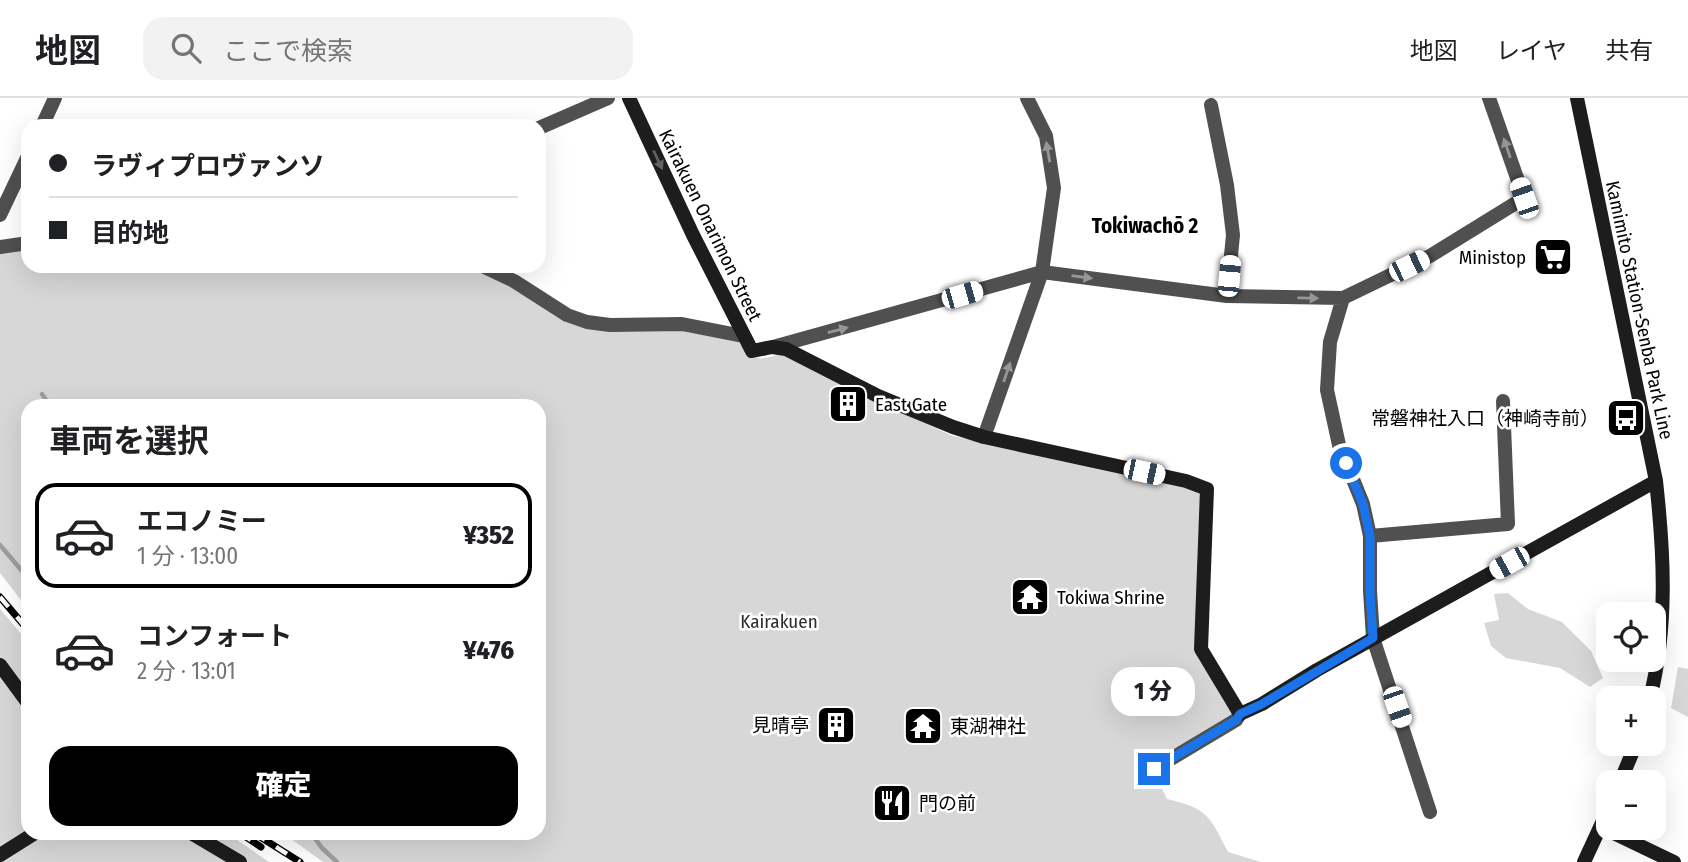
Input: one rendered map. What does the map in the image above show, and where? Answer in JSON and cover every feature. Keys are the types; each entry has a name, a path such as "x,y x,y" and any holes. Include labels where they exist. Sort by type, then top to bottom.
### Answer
{"street":[{"path":"45,119 55,98"},
{"path":"546,125 608,98"},
{"name":"Kairakuen Onarimon Street","path":"629,98 752,351 772,347 795,353 878,396 984,437 1186,481 1208,489 1201,649 1240,714"},
{"path":"984,437 1042,272 1054,188 1045,136 1027,98"},
{"path":"772,347 1042,272 1227,296 1343,298 1430,256 1524,198 1489,98"},
{"name":"Kamimito Station-Senba Park Line","path":"1577,98 1656,481 1663,611 1661,646 1653,686"},
{"path":"1212,105 1233,235 1227,296"},
{"path":"0,215 21,171"},
{"path":"0,247 21,244"},
{"path":"497,273 567,315 587,322 610,325 682,324 743,336"},
{"path":"1343,298 1330,342 1327,390 1339,445 1363,504 1370,536 1373,638 1430,812"},
{"path":"1370,536 1508,524 1503,401"},
{"path":"1154,769 1236,720 1240,714 1656,481"},
{"path":"0,665 21,693"},
{"path":"1584,862 1596,837"},
{"path":"0,855 25,840"},
{"path":"203,840 240,862"},
{"path":"1628,840 1674,862"}],"green space":[{"name":"Kairakuen","path":"21,249 21,273 480,273 521,290 555,316 581,327 682,329 738,341 748,353 758,358 784,353 885,405 953,436 1176,484 1202,495 1199,649 1237,714 1152,768 1167,799 1200,810 1212,822 1228,852 1261,862 323,862 293,840 546,840 546,399 21,399 21,600 0,573 0,253"},
{"path":"1508,593 1528,609 1562,622 1591,651 1596,662 1596,672 1600,672 1603,678 1590,687 1560,668 1506,658 1491,646 1484,623 1499,620 1494,594"},
{"path":"0,609 21,634 21,840 237,840 269,862 0,862"},
{"path":"1678,667 1688,669 1688,717 1671,708"}],"waterway":[{"path":"42,394 45,399"},
{"path":"0,545 21,570"},
{"path":"316,840 337,862"}],"railway":[{"path":"0,597 21,622"},
{"path":"250,840 261,847"},
{"path":"265,840 300,862"}],"place":[{"name":"Ministop","path":"1553,257"},
{"name":"East Gate","path":"848,404"},
{"name":"常磐神社入口（神崎寺前）","path":"1626,418"},
{"name":"Tokiwa Shrine","path":"1030,597"},
{"name":"見晴亭","path":"836,725"},
{"name":"東湖神社","path":"923,726"},
{"name":"門の前","path":"892,803"}],"district":[{"name":"Tokiwachō 2","path":"1145,226"}],"route":[{"path":"1154,769 1236,720 1240,714 1262,704 1373,638 1370,536 1363,504 1346,463"}]}
